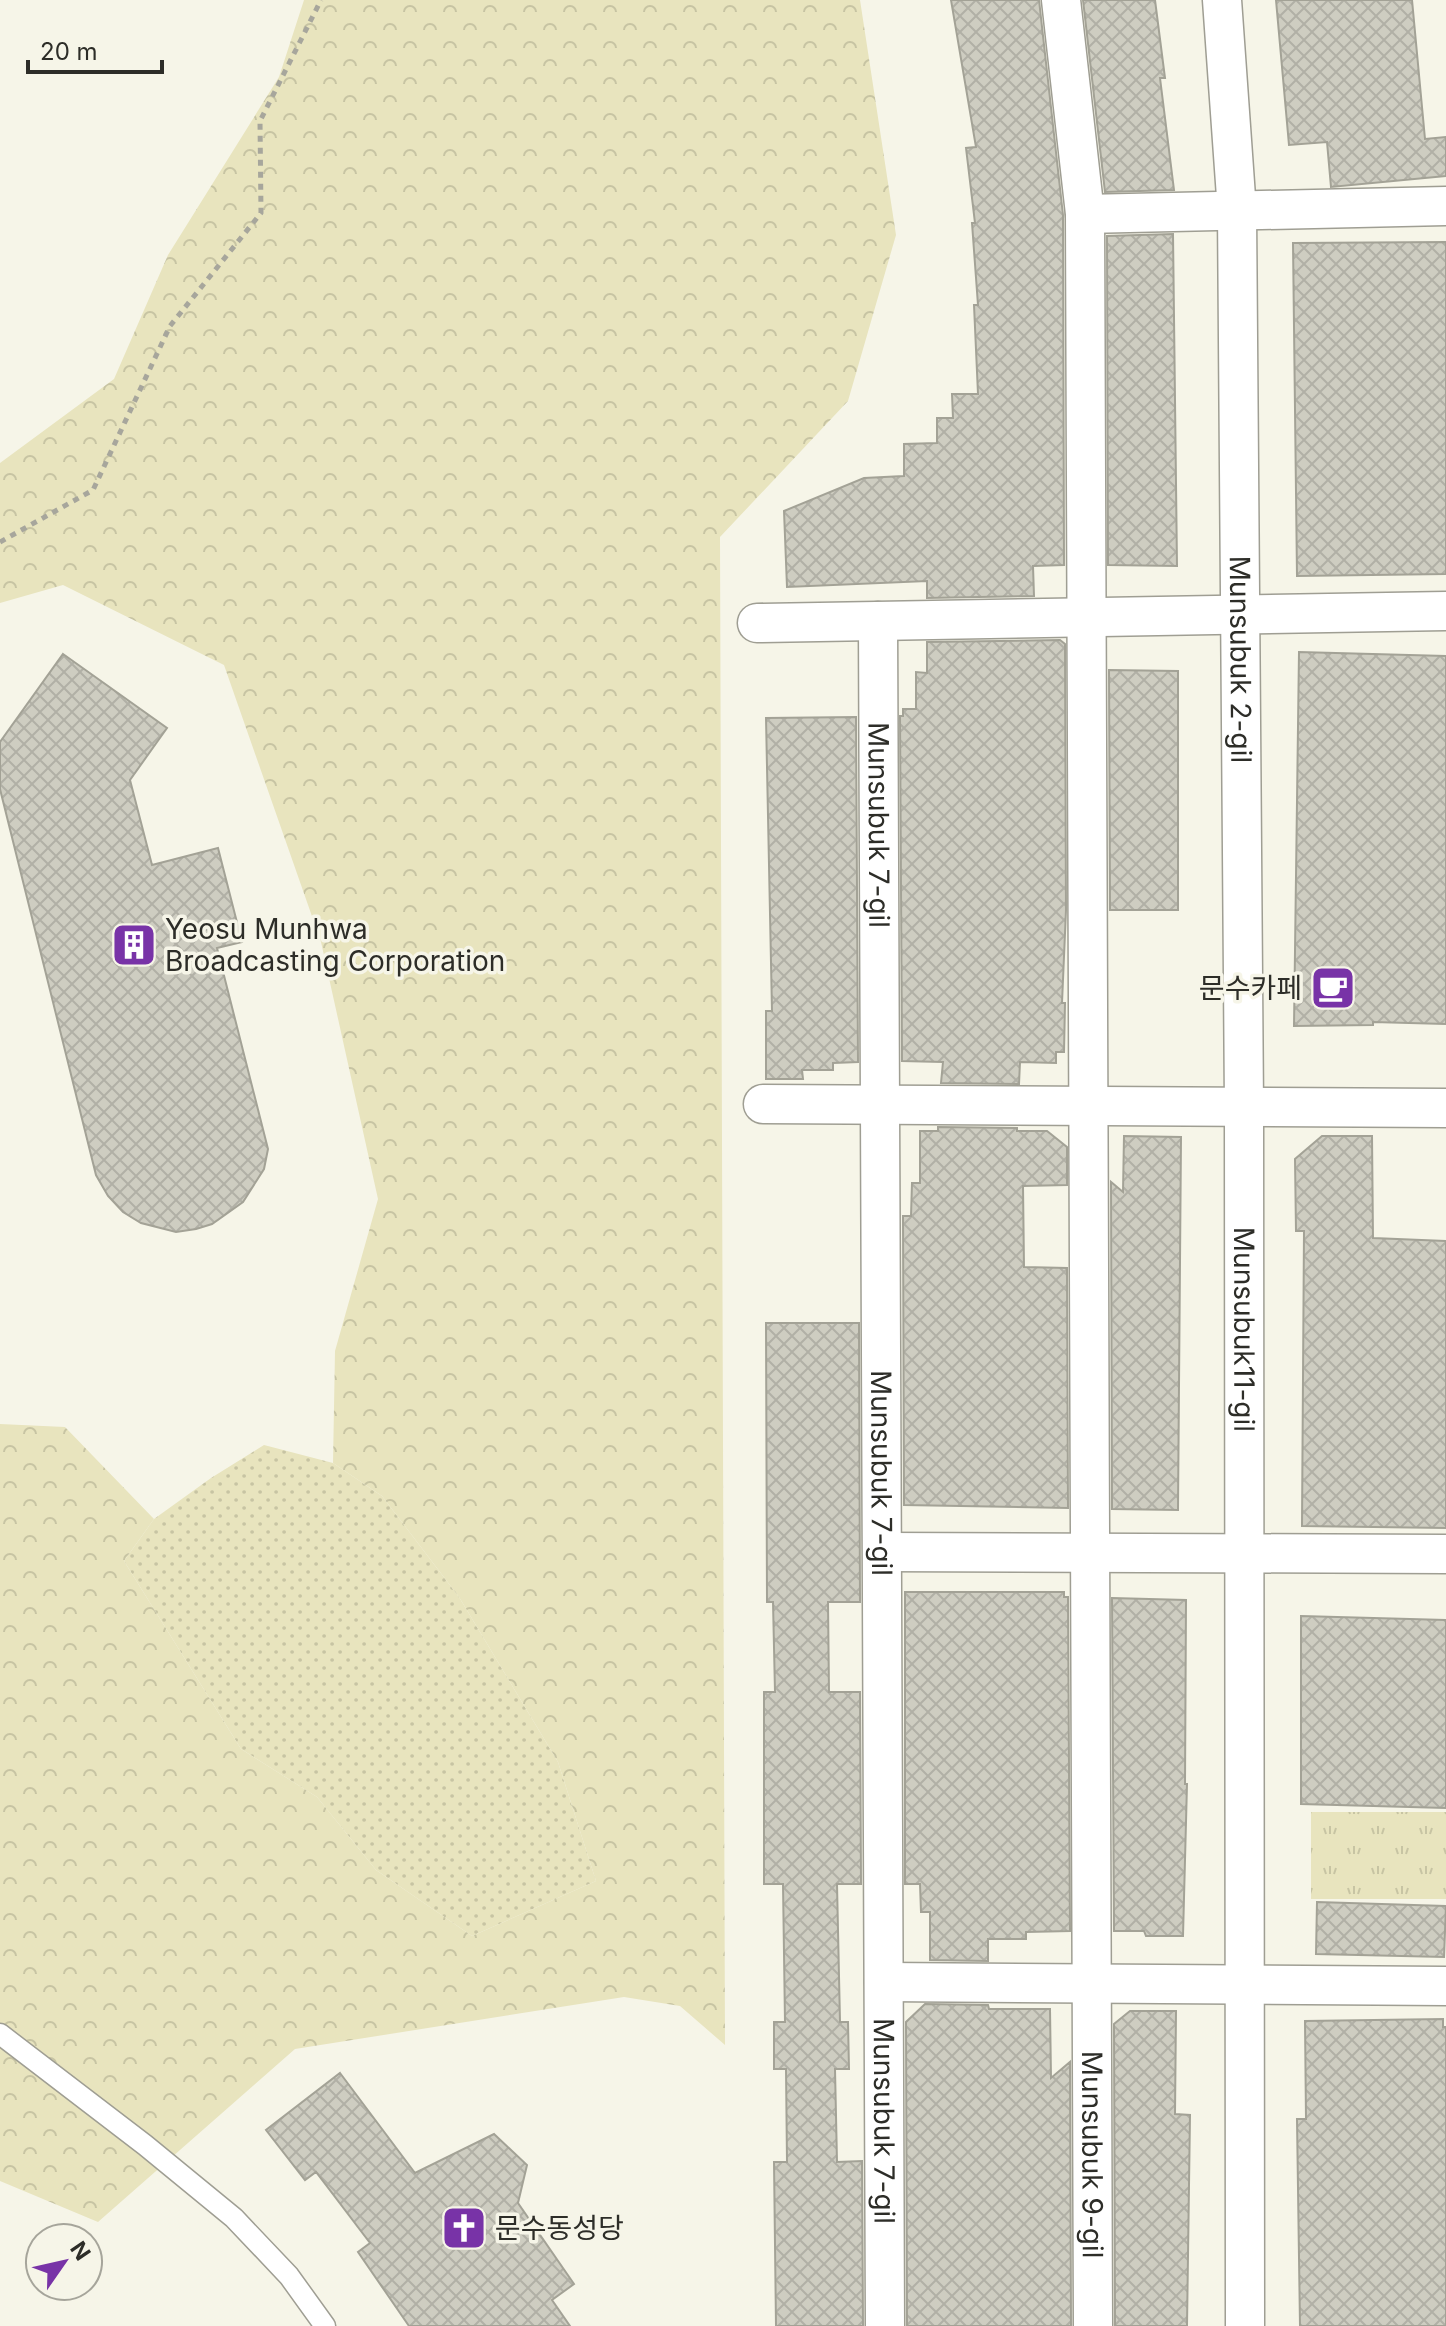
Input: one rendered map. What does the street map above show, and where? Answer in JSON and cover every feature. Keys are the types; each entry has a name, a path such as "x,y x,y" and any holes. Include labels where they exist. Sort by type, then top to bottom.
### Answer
{"street":[{"path":"1061,0 1085,214 1091,1983"},
{"name":"Munsubuk 2-gil","path":"1222,0 1237,211 1244,1107"},
{"path":"1085,214 1446,206"},
{"path":"757,623 1446,611"},
{"name":"Munsubuk 7-gil","path":"878,621 885,2326"},
{"path":"763,1104 1446,1108"},
{"name":"Munsubuk11-gil","path":"1244,1107 1244,1984"},
{"path":"883,1552 1446,1554"},
{"path":"884,1982 1446,1986"},
{"name":"Munsubuk 9-gil","path":"1091,1983 1093,2326"},
{"path":"1244,1984 1245,2326"}],"lane":[{"path":"0,2034 234,2218 289,2276 325,2326"}],"path":[{"path":"0,542 93,490 170,326 261,213 260,121 321,0"}],"green space":[{"path":"304,0 860,0 896,235 848,401 720,537 725,2045 680,2006 624,1997 295,2049 98,2222 0,2181 0,1424 65,1427 154,1519 124,1561 241,1749 317,1797 376,1870 472,1936 596,1881 558,1762 459,1597 382,1496 333,1463 335,1351 378,1199 321,942 224,665 63,585 0,603 0,463 114,379 168,255 279,77"},
{"path":"264,1445 333,1463 382,1496 459,1597 558,1762 596,1881 472,1936 376,1870 317,1797 241,1749 124,1561 154,1519"},
{"path":"1311,1812 1446,1812 1446,1899 1311,1899"}],"building":[{"path":"951,0 1039,0 1063,215 1064,565 1033,566 1034,596 927,598 927,581 787,587 784,511 864,478 904,476 904,444 937,443 937,418 953,418 952,394 978,394 974,305 978,305 972,223 975,223 966,148 976,147"},
{"path":"1083,0 1155,0 1165,78 1160,78 1174,190 1105,192"},
{"path":"1276,0 1412,0 1425,139 1446,137 1446,176 1331,187 1327,142 1289,145"},
{"path":"1173,234 1177,566 1108,565 1107,236"},
{"path":"1446,242 1446,574 1297,576 1293,243"},
{"path":"1060,640 1065,644 1064,1052 1056,1052 1056,1063 1020,1062 1019,1084 941,1083 943,1062 902,1061 900,716 903,716 903,709 916,709 916,672 927,673 927,642"},
{"path":"1299,652 1446,656 1446,1024 1373,1022 1373,1025 1294,1026"},
{"name":"Yeosu Munhwa Broadcasting Corporation","path":"63,654 167,728 130,780 152,865 218,848 242,942 217,948 268,1149 264,1169 243,1202 212,1224 196,1229 176,1232 141,1223 123,1212 108,1196 96,1175 0,789 0,742"},
{"path":"1109,670 1178,671 1178,910 1110,910"},
{"path":"856,717 858,1062 833,1063 833,1070 802,1070 803,1079 766,1079 766,1011 772,1011 766,718"},
{"path":"938,1127 1047,1131 1067,1147 1067,1185 1023,1186 1024,1267 1067,1268 1068,1508 904,1505 903,1216 911,1216 912,1183 920,1183 920,1131 938,1131"},
{"path":"1124,1136 1181,1137 1178,1510 1112,1509 1111,1182 1123,1192"},
{"path":"1322,1136 1372,1136 1373,1238 1446,1241 1446,1528 1302,1526 1304,1231 1296,1231 1295,1159"},
{"path":"766,1323 859,1323 860,1602 828,1602 829,1692 860,1692 861,1884 837,1884 840,2022 848,2022 849,2069 835,2069 837,2162 862,2161 863,2326 776,2326 774,2162 787,2162 786,2069 774,2069 774,2022 785,2022 783,1884 764,1884 764,1692 775,1692 773,1602 767,1602"},
{"path":"905,1592 1064,1592 1064,1597 1068,1597 1070,1931 1026,1932 1026,1939 988,1939 988,1961 930,1960 930,1912 921,1912 920,1884 905,1884"},
{"path":"1112,1598 1186,1600 1187,1784 1183,1936 1146,1936 1144,1931 1114,1931"},
{"path":"1301,1616 1446,1620 1446,1808 1301,1804"},
{"path":"1317,1902 1446,1906 1444,1957 1316,1954"},
{"path":"925,2004 988,2005 989,2009 1050,2009 1051,2078 1070,2062 1071,2326 907,2326 906,2022"},
{"path":"1130,2011 1176,2011 1175,2114 1190,2115 1187,2326 1115,2326 1114,2024"},
{"path":"1443,2019 1443,2027 1446,2027 1446,2326 1300,2326 1297,2119 1306,2119 1305,2021"},
{"name":"문수동성당","path":"340,2073 415,2173 494,2134 527,2165 518,2203 574,2284 552,2300 570,2326 409,2326 358,2252 370,2243 316,2172 305,2180 266,2130"}],"place":[{"name":"Yeosu Munhwa Broadcasting Corporation","path":"134,945"},
{"name":"문수카페","path":"1333,988"},
{"name":"문수동성당","path":"464,2228"}]}
